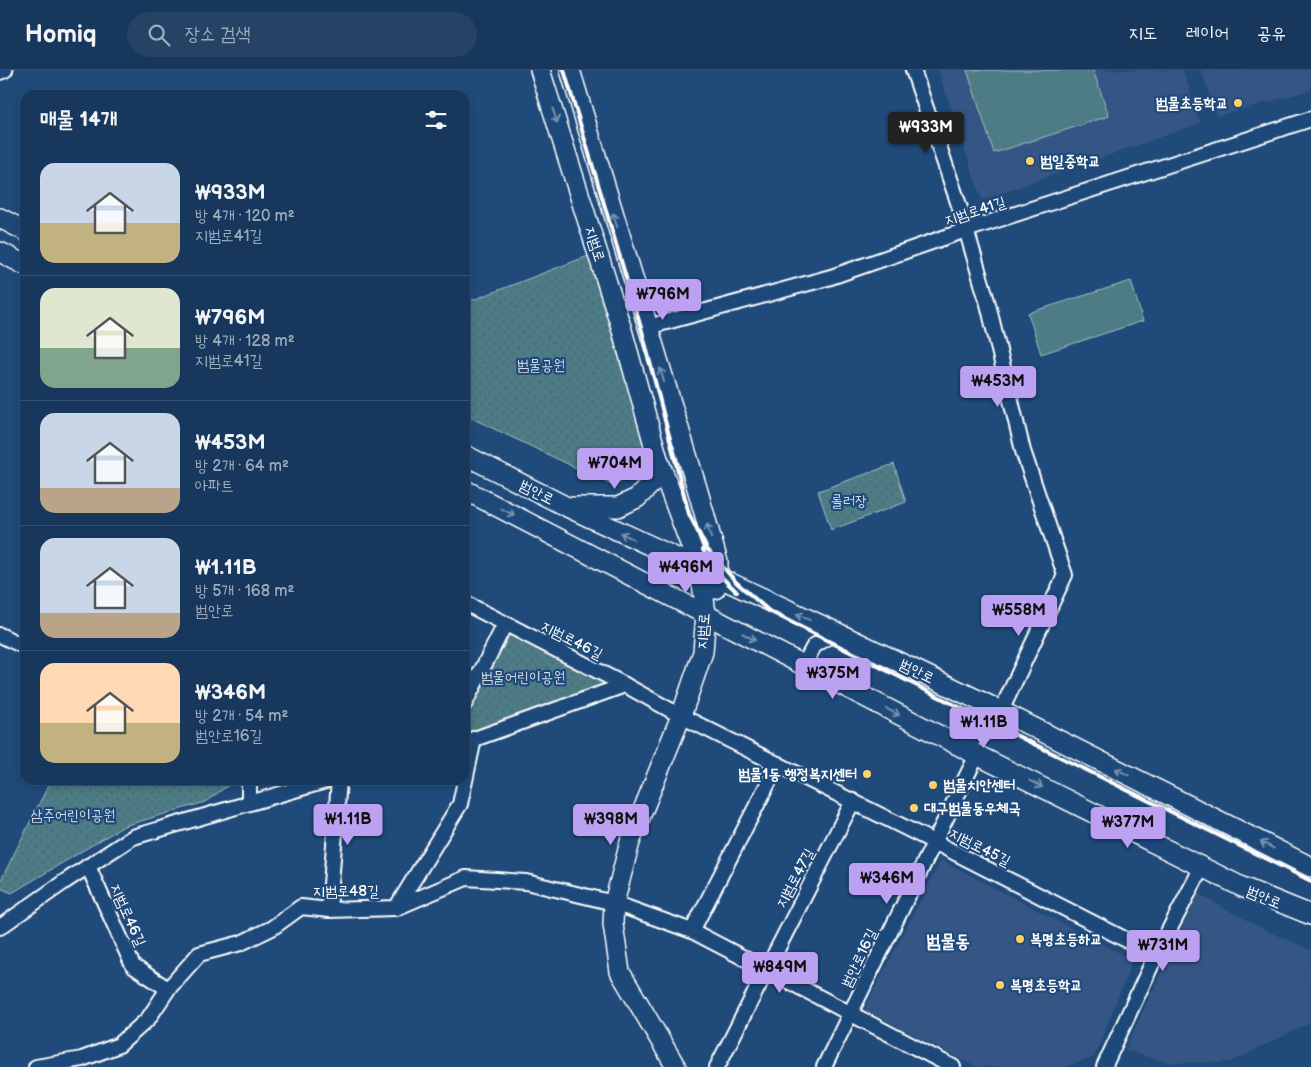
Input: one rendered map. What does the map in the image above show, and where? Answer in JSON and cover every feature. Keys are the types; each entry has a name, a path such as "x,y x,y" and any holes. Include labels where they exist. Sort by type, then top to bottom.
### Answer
{"main road":[{"name":"지범로","path":"540,70 622,330 658,459 700,570 706,614 703,652 681,716 630,842 614,903 613,924 620,972 676,1067"},
{"path":"570,70 718,562 718,578 706,614"},
{"path":"0,218 20,228"},
{"path":"0,252 20,262"},
{"name":"범안로","path":"470,458 567,507 836,632 1001,712 1311,867"},
{"path":"567,507 618,507 637,498 653,482 658,459"},
{"name":"범안로","path":"470,493 977,755 1242,887 1311,915"}],"street":[{"path":"0,72 5,70"},
{"path":"913,70 966,230 988,304 1023,450 1065,575 1001,712 987,731 972,740 944,738"},
{"name":"지범로41길","path":"648,327 831,277 966,230 1311,119"},
{"name":"지범로46길","path":"470,606 681,716"},
{"path":"470,692 505,624"},
{"path":"810,670 808,657 814,646 836,632"},
{"path":"0,635 20,645"},
{"path":"470,740 625,686"},
{"name":"지범로45길","path":"681,716 1156,955"},
{"name":"범안로16길","path":"824,1067 977,755"},
{"path":"692,931 778,764"},
{"path":"249,785 249,802"},
{"path":"0,927 133,837 311,785"},
{"path":"329,910 339,785"},
{"path":"396,908 460,804 463,785"},
{"name":"지범로47길","path":"716,1067 853,802"},
{"name":"지범로46길","path":"88,866 132,966 168,989"},
{"path":"1104,1067 1156,955 1202,867"},
{"name":"지범로48길","path":"36,1067 85,1063 119,1045 148,1019 168,989 199,954 241,943 272,928 301,907 329,910 396,908 466,878 526,882 614,903"},
{"path":"614,903 692,931 850,1014 926,1061 954,1067"}],"shaded area":[{"name":"범일중학교","path":"938,70 1183,70 1200,123 982,200"},
{"name":"범물초등학교","path":"1201,70 1311,70 1311,90 1217,116"},
{"name":"복명초등학교","path":"941,860 1133,960 1094,1057 1066,1067 977,1067 864,1010"},
{"path":"1198,894 1267,931 1311,950 1311,1022 1231,1062 1170,1063 1125,1050"}],"green space":[{"path":"967,70 1093,70 1109,116 994,153"},
{"name":"범물공원","path":"588,256 648,455 630,476 614,486 470,417 470,301"},
{"path":"1131,281 1143,321 1041,354 1028,313"},
{"name":"롤러장","path":"894,464 906,502 831,530 818,491"},
{"name":"범물어린이공원","path":"506,629 617,685 470,731 470,701"},
{"name":"삼주어린이공원","path":"48,785 229,785 205,802 124,826 12,893 0,888 0,882"}],"railway":[{"path":"564,70 642,331 689,514 707,549 737,583 769,611 1311,881"},
{"path":"703,550 712,568 737,592"}],"place":[{"name":"범물초등학교","path":"1238,103"},
{"name":"범일중학교","path":"1030,161"},
{"name":"범물1동 행정복지센터","path":"867,774"},
{"name":"범물치안센터","path":"933,785"},
{"name":"대구범물동우체국","path":"914,808"},
{"name":"복명초등하교","path":"1020,939"},
{"name":"복명초등학교","path":"1000,985"}],"district":[{"name":"범물동","path":"948,941"}]}
